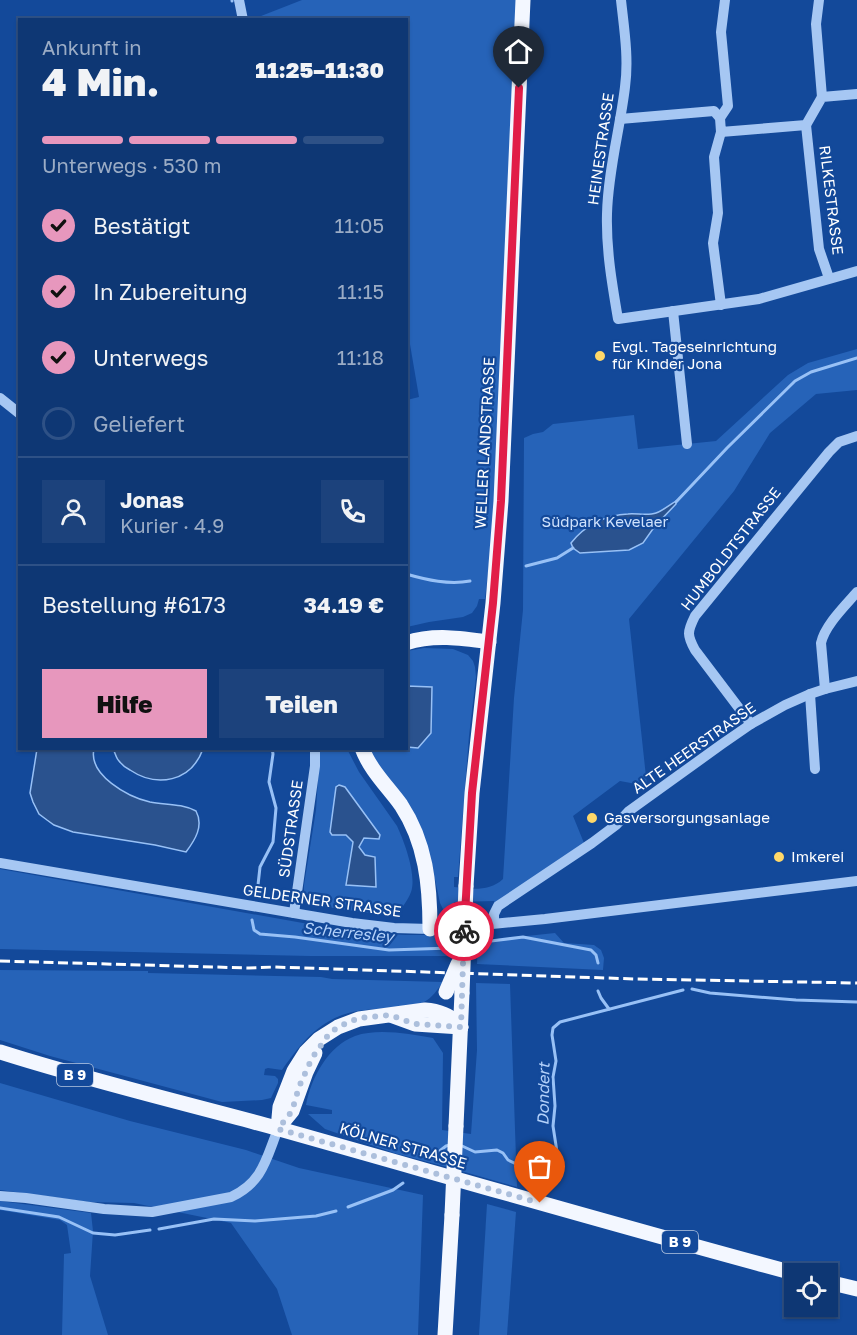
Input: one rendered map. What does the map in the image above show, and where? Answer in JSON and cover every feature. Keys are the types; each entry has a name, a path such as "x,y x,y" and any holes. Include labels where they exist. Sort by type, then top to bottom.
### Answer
{"main road":[{"name":"WELLER LANDSTRASSE","path":"445,1335 472,793 489,642 501,501 523,0"},
{"path":"408,643 436,638 489,642"},
{"path":"363,750 409,819 421,847 429,880 430,929"},
{"path":"425,1010 446,993 463,950"},
{"path":"278,1129 280,1107 294,1071 312,1045 350,1021 425,1010 446,1015 461,1027"},
{"path":"390,1015 415,1024 461,1027"},
{"name":"KÖLNER STRASSE","path":"0,1052 48,1068 278,1129 784,1270"},
{"path":"838,1285 857,1290"}],"street":[{"path":"239,0 243,18"},
{"name":"HEINESTRASSE","path":"621,0 626,84 611,169 607,214 611,278 618,319 759,299 857,271"},
{"path":"720,118 728,106 721,32 725,0"},
{"path":"721,132 806,125 822,97 816,24 819,0"},
{"path":"822,97 857,94"},
{"path":"620,119 714,111 720,118 721,132 714,157 718,213 713,243 721,305"},
{"name":"RILKESTRASSE","path":"806,125 819,249 829,278"},
{"path":"673,311 687,444"},
{"path":"0,398 18,412"},
{"name":"HUMBOLDTSTRASSE","path":"751,724 695,650 689,639 688,629 695,616 829,452 839,442 857,436"},
{"path":"825,689 821,643 823,636 857,592"},
{"name":"ALTE HEERSTRASSE","path":"494,923 494,915 498,906 592,843 616,825 629,811 751,724 810,694 857,681"},
{"path":"810,694 815,769"},
{"name":"SÜDSTRASSE","path":"294,913 315,766 315,750"},
{"name":"GELDERNER STRASSE","path":"0,863 352,923 430,929 545,919 857,881"},
{"path":"0,1196 104,1209 152,1212 231,1197 243,1192 254,1182 262,1169 278,1129"}],"green space":[{"path":"302,0 517,0 493,528 485,599 479,599 472,613 463,617 408,627 408,400 419,397 408,333 408,18 256,18"},
{"name":"Südpark Kevelaer","path":"857,349 857,390 816,394 770,433 734,491 629,619 647,786 620,781 573,816 584,843 495,906 494,901 454,902 453,917 448,915 440,903 433,870 369,750 408,750 408,651 424,648 453,649 468,655 473,661 476,677 458,877 454,877 454,887 486,888 503,879 514,698 523,610 524,438 543,432 553,424 634,415 638,449 716,441 788,375 808,363"},
{"path":"320,750 348,750 359,772 397,826 409,858 412,877 410,895 396,917 308,904 304,896 304,885 316,810"},
{"path":"0,869 353,932 447,935 448,956 310,956 0,949"},
{"path":"555,933 564,943 594,945 601,950 604,958 603,970 477,964 478,941"},
{"path":"0,970 148,971 148,973 443,982 432,996 422,1003 359,1011 332,1019 308,1038 282,1070 265,1069 264,1075 275,1076 278,1079 271,1098 222,1102 50,1056 0,1040"},
{"path":"476,983 510,984 517,1187 394,1153 325,1129 308,1114 332,1114 332,1110 306,1105 312,1084 322,1064 337,1047 355,1036 374,1032 404,1034 433,1038 443,1053 442,1130 471,1134 477,1050"},
{"path":"0,1083 130,1121 246,1150 299,1168 423,1195 418,1335 292,1335 277,1289 231,1223 134,1203 89,1202 0,1190"},
{"path":"0,1201 91,1213 93,1231 90,1276 108,1335 62,1335 64,1254 71,1253 67,1225 60,1220 0,1210"},
{"path":"487,1204 516,1212 507,1335 479,1335"}],"shaded area":[{"path":"676,501 676,504 655,526 643,543 629,550 580,553 573,548 571,543 596,522 620,515 653,514"},
{"path":"408,686 432,687 431,733 418,748 408,747"},
{"path":"37,750 94,750 97,768 103,776 121,790 150,802 190,808 196,811 199,827 186,852 73,832 54,825 39,814 30,793"},
{"path":"113,750 203,750 190,769 172,779 151,779 140,776 118,760"},
{"path":"339,785 345,787 380,835 379,839 364,838 359,847 365,855 375,857 376,887 346,885 353,842 346,835 332,835 330,832 336,787"}],"waterway":[{"path":"676,502 795,381 811,372 857,358"},
{"path":"526,566 557,558 573,548"},
{"path":"408,574 438,581 470,581"},
{"name":"Scherresley","path":"257,894 260,867 273,842 276,808 269,782 272,750"},
{"name":"Scherresley","path":"252,920 254,930 260,934 389,950 451,948"},
{"name":"Scherresley","path":"478,944 523,937 591,950 596,955 598,963"},
{"name":"Dondert","path":"692,989 710,993 796,1000 857,1002"},
{"name":"Dondert","path":"460,1145 475,1152 497,1150 503,1153 508,1160 527,1169 536,1170 549,1166 555,1160 557,1152 553,1126 555,1106 553,1077 556,1061 553,1028 560,1022 683,990"},
{"name":"Scherresley","path":"598,991 609,1009"},
{"name":"Dondert","path":"432,1157 450,1145"},
{"name":"Dondert","path":"348,1207 393,1190 403,1183"},
{"name":"Dondert","path":"0,1208 59,1217 93,1233 115,1235 150,1230"},
{"name":"Dondert","path":"159,1229 214,1219 255,1221 316,1216 336,1211"}],"railway":[{"path":"0,961 857,983"}],"way so far":[{"path":"464,931 461,1027 415,1024 390,1015 359,1018 338,1027 329,1034 312,1058 299,1087 292,1111 278,1129 540,1203"}],"place":[{"name":"Evgl. Tageseinrichtung für Kinder Jona","path":"600,356"},
{"name":"Gasversorgungsanlage","path":"592,818"},
{"name":"Imkerei","path":"779,857"}],"route":[{"path":"464,931 472,793 493,603 501,501 519,88"}]}
